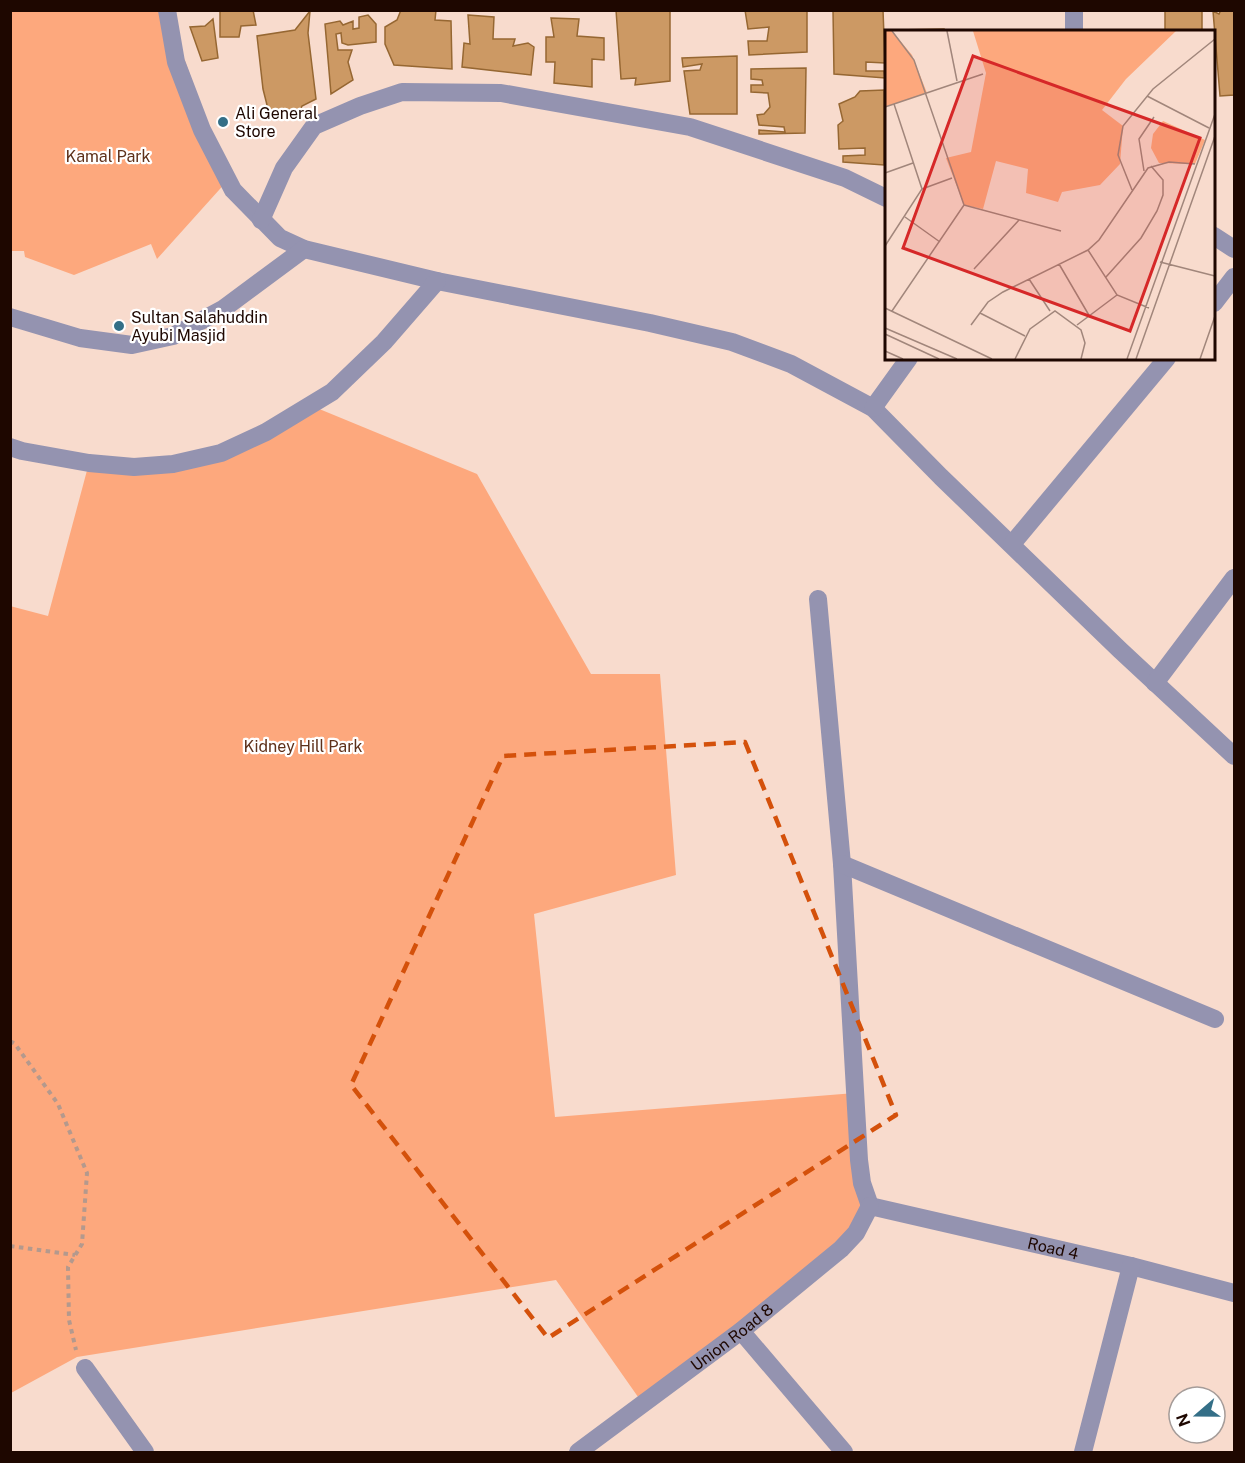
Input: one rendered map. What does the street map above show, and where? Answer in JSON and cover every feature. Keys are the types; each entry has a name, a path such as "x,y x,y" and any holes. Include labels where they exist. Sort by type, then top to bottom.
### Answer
{"street":[{"path":"167,10 176,62 201,130 233,190 280,238 304,249 437,281 650,323 732,342 791,364 873,408 940,477 1234,756"},
{"path":"1074,10 1074,30"},
{"path":"261,220 284,168 314,126 360,106 402,92 501,93 690,127 845,178 885,198"},
{"path":"1215,237 1234,249"},
{"path":"10,317 80,338 132,345 173,336 223,309 304,249"},
{"path":"1215,302 1234,278"},
{"path":"10,447 89,463 134,467 173,464 221,453 266,432 332,392 384,342 437,281"},
{"path":"873,408 908,360"},
{"path":"1012,544 1165,360"},
{"path":"1155,683 1234,578"},
{"path":"818,599 842,864 859,1160 862,1183 870,1206"},
{"path":"842,864 1215,1019"},
{"name":"Road 4","path":"870,1206 1131,1266 1234,1293"},
{"name":"Union Road 8","path":"578,1452 741,1331 841,1249 856,1233 870,1206"},
{"path":"1083,1452 1131,1266"},
{"path":"741,1331 844,1452"},
{"path":"85,1368 145,1452"}],"path":[{"path":"10,1041 15,1044 58,1104 87,1173 82,1244 68,1267 69,1320 77,1357 85,1368"},
{"path":"10,1246 75,1255"}],"highlighted area":[{"path":"745,742 896,1115 548,1338 351,1085 503,756"}],"green space":[{"name":"Kamal Park","path":"10,11 167,11 228,180 157,259 151,244 74,275 25,257 24,251 11,251"},
{"name":"Kidney Hill Park","path":"312,406 477,474 591,674 660,674 676,875 534,914 555,1117 855,1093 870,1206 830,1258 643,1404 556,1280 77,1357 11,1393 10,606 48,616 89,463 221,453"}],"building":[{"path":"220,10 253,10 256,25 241,26 239,37 220,37"},
{"path":"401,10 436,10 435,20 451,21 452,69 394,65 385,44 385,27 397,20"},
{"path":"616,10 670,10 670,81 635,85 636,78 621,79"},
{"path":"745,10 807,10 807,52 749,55 748,41 767,41 769,27 748,29"},
{"path":"833,10 883,10 885,63 866,62 866,71 884,71 885,78 834,74"},
{"path":"1165,10 1202,10 1202,30 1165,30"},
{"path":"1221,10 1234,10 1234,95 1220,96 1213,11 1219,14"},
{"path":"310,11 308,33 316,99 302,106 298,115 270,117 263,89 257,36 295,30"},
{"path":"368,15 376,24 376,42 348,45 342,43 341,33 336,34 338,50 352,50 348,62 353,80 331,94 325,24 340,21 343,25 353,21 353,29 359,28 359,17"},
{"path":"468,15 494,17 493,39 515,39 513,46 528,43 534,47 531,75 462,67 464,43 470,44"},
{"path":"551,18 579,19 577,36 604,38 604,60 592,59 592,87 554,83 555,62 546,62 546,37 554,37"},
{"path":"213,19 218,58 202,61 190,27 205,26"},
{"path":"944,29 944,30 895,30"},
{"path":"737,56 737,114 690,114 684,71 700,70 702,64 683,67 682,58"},
{"path":"806,68 805,133 759,134 759,130 785,132 784,127 759,125 757,115 764,114 770,107 768,93 751,92 751,85 763,85 762,80 751,79 751,69"},
{"path":"884,90 884,165 843,162 843,156 865,155 865,148 839,149 838,125 843,121 839,104 855,97 860,91"}],"place":[{"name":"Ali General Store","path":"223,122"},
{"name":"Sultan Salahuddin Ayubi Masjid","path":"119,326"}]}
